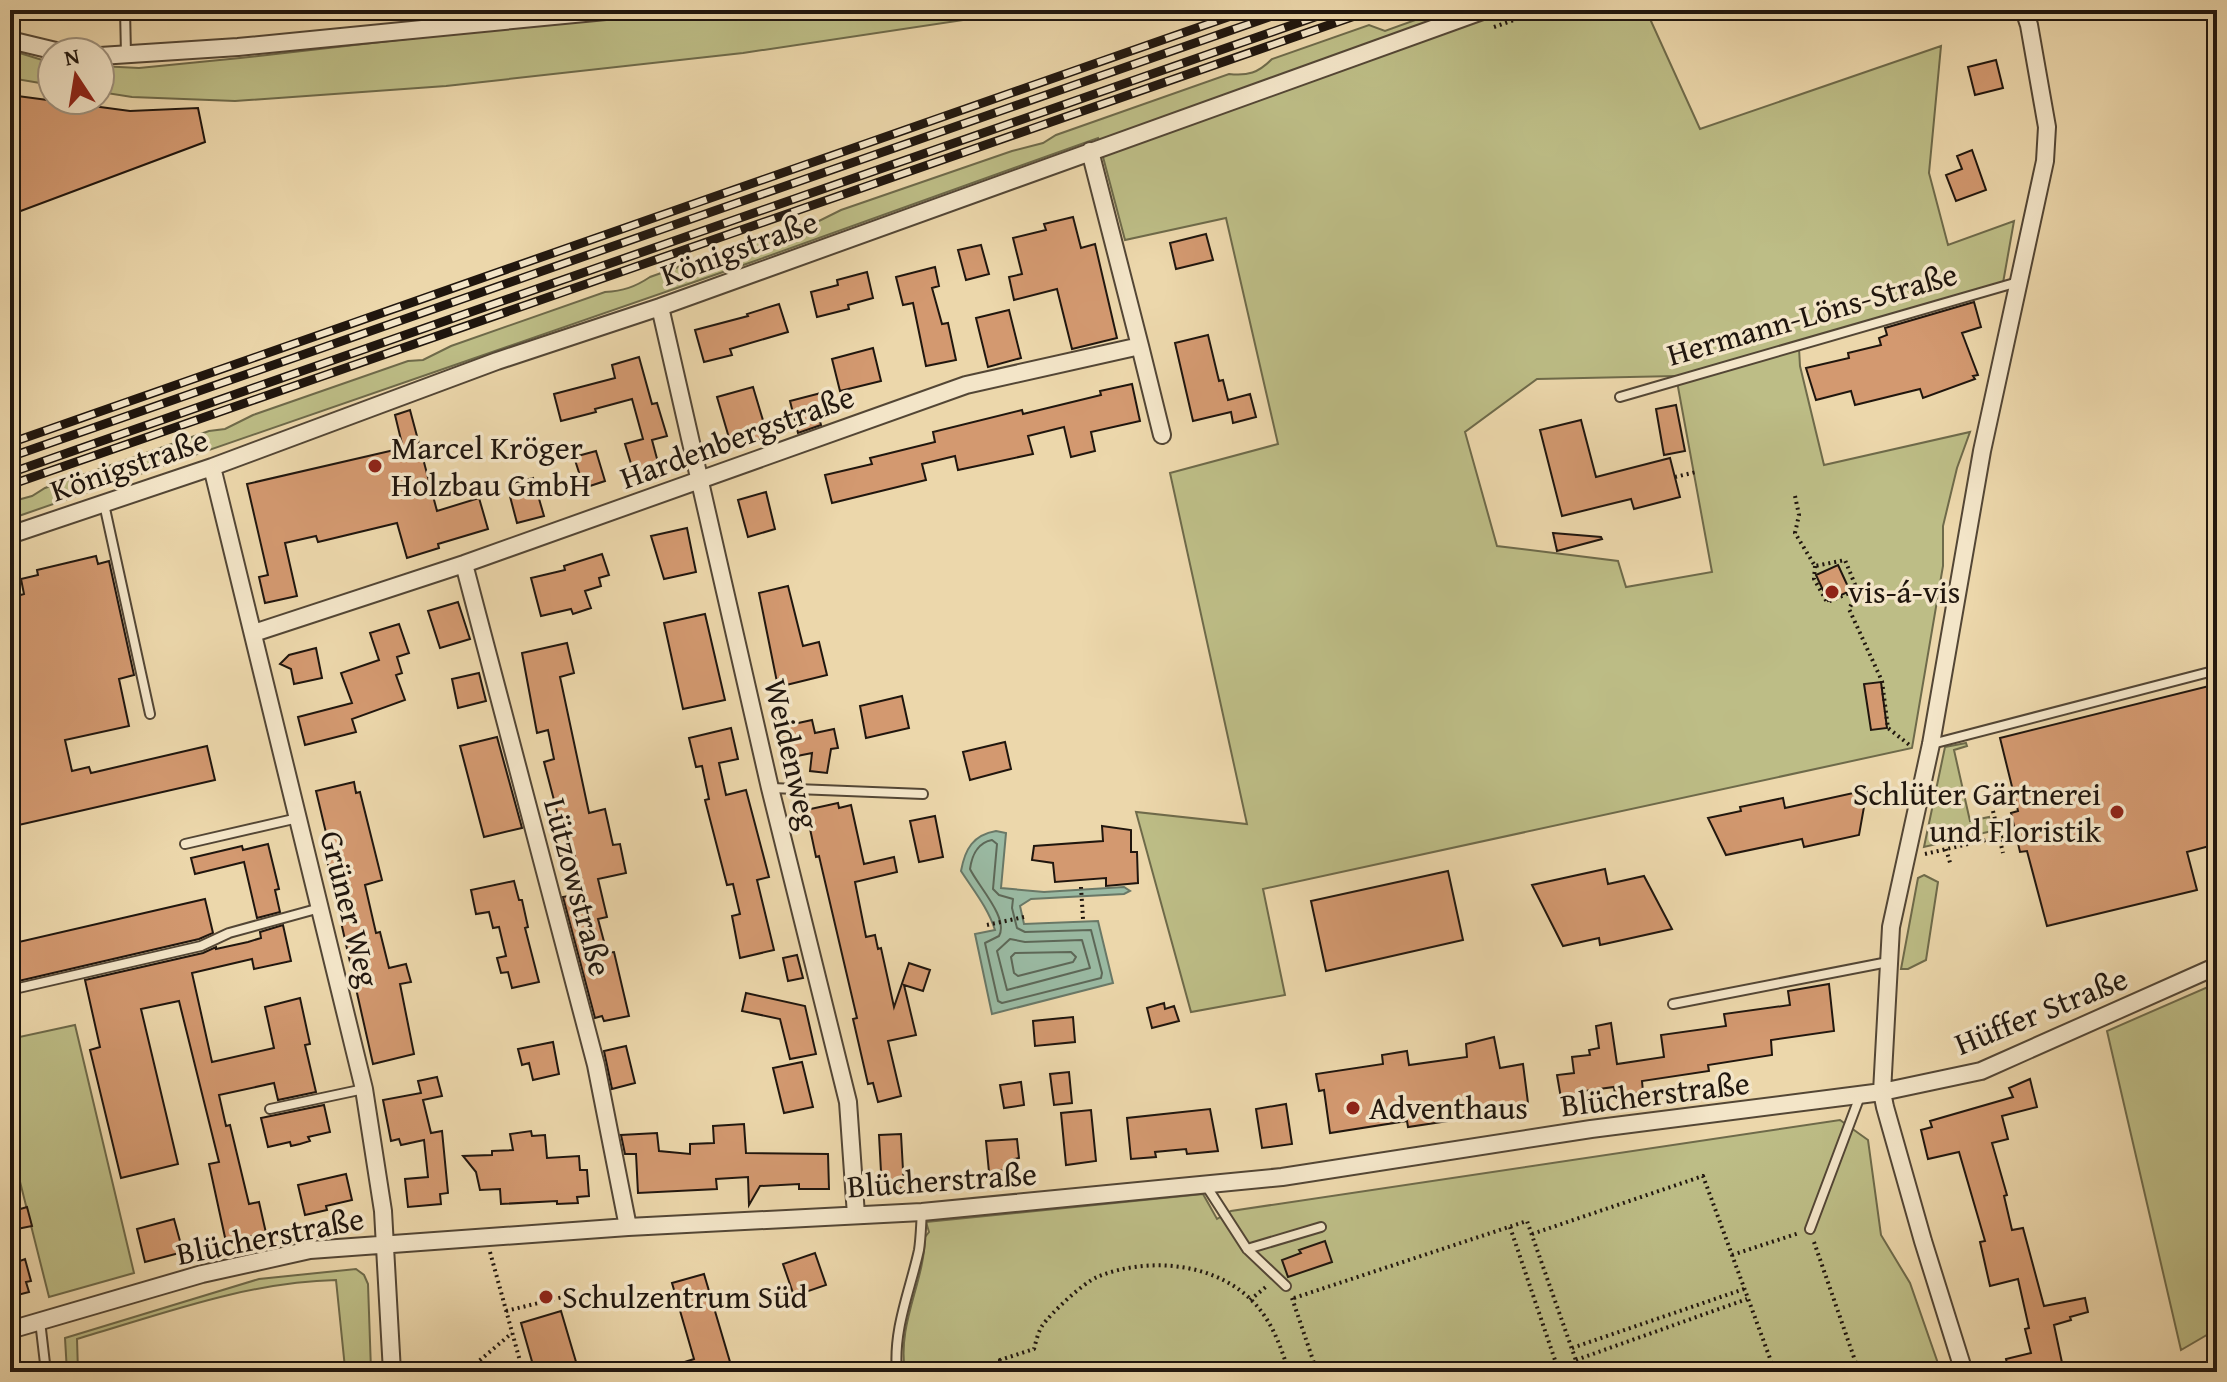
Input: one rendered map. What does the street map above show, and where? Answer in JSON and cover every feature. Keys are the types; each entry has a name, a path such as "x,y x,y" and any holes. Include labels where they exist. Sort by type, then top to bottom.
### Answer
{"street":[{"path":"116,55 238,47 616,10"},
{"name":"Königstraße","path":"10,535 212,467 497,361 660,307 1485,10"},
{"path":"1964,1372 1923,1241 1882,1092 1891,927 1931,747 1982,451 2045,161 2047,127 2024,10"},
{"path":"10,40 36,46"},
{"path":"1090,151 1162,435"},
{"name":"Weidenweg","path":"660,307 770,788 848,1102 856,1215"},
{"name":"Hardenbergstraße","path":"254,633 464,564 966,385 1140,346"},
{"name":"Grüner Weg","path":"212,467 364,1089 383,1211 392,1372"},
{"name":"Lützowstraße","path":"464,564 596,1065 628,1227"},
{"name":"Hüffer Straße","path":"1882,1092 1981,1071 2217,966"},
{"name":"Blücherstraße","path":"10,1330 215,1271 310,1250 628,1227 922,1212 1282,1177 1591,1129 1882,1092"}],"lane":[{"path":"125,10 126,54"},
{"name":"Hermann-Löns-Straße","path":"1620,397 2019,282"},
{"path":"103,503 150,714"},
{"path":"1931,747 2217,670"},
{"path":"770,788 923,794"},
{"path":"185,844 299,818"},
{"path":"10,990 201,946 229,933 320,908"},
{"path":"1673,1004 1888,962"},
{"path":"270,1109 364,1089"},
{"path":"1810,1229 1860,1095"},
{"path":"1205,1184 1247,1249 1286,1286"},
{"path":"897,1372 895,1353 902,1307 919,1248 922,1212"},
{"path":"1247,1249 1321,1227"},
{"path":"40,1320 46,1372"}],"path":[{"path":"1675,477 1696,472"},
{"path":"1795,496 1799,515 1795,533 1815,566 1814,579 1827,602 1857,590"},
{"path":"1815,566 1845,560 1858,592 1849,609 1882,681 1888,728 1910,747 1931,747"},
{"path":"1993,811 2003,853"},
{"path":"1907,858 2016,833"},
{"path":"1946,849 1951,866"},
{"path":"1081,888 1083,919"},
{"path":"987,925 1024,917"},
{"path":"1532,1234 1703,1176 1775,1372"},
{"path":"1292,1298 1527,1221 1580,1372"},
{"path":"1510,1227 1559,1372"},
{"path":"1732,1255 1810,1229 1859,1372 1867,1372"},
{"path":"488,1246 523,1372"},
{"path":"991,1372 1003,1370 1000,1360 1034,1349 1042,1326 1073,1294 1096,1278 1164,1265 1192,1268 1229,1285 1250,1300 1276,1333 1289,1372"},
{"path":"1250,1300 1276,1278"},
{"path":"1286,1286 1317,1372"},
{"path":"1572,1348 1744,1289"},
{"path":"506,1311 571,1295"},
{"path":"1576,1360 1748,1299"},
{"path":"466,1372 512,1333"}],"green space":[{"path":"660,10 1030,10 743,53 446,86 235,101 116,94 116,67 139,68"},
{"path":"1443,10 1646,10 1700,129 1941,46 1929,173 1948,245 2014,221 2003,283 1799,348 1800,366 1824,465 1970,432 1957,468 1943,526 1943,566 1912,748 1263,889 1285,995 1191,1012 1136,812 1247,824 1170,473 1278,444 1226,218 1125,240 1098,138 752,262 10,519 10,502 32,496 45,488 209,431 225,429 253,415 408,361 423,360 451,346 605,292 629,288 650,277 797,225 813,224 841,210 1043,143 1056,135 1229,74 1252,72 1272,59 1369,25 1385,31","holes":["1676,376 1712,572 1626,587 1618,561 1497,546 1465,432 1537,379"]},
{"path":"10,50 36,58 36,82 10,78"},
{"path":"1966,743 1967,746 1954,750 1970,821 1989,817 1992,831 1924,847 1945,747"},
{"path":"1924,875 1938,882 1926,960 1901,969 1918,878"},
{"path":"2217,983 2217,1329 2181,1350 2107,1031"},
{"path":"75,1025 134,1273 49,1297 10,1142 10,1039"},
{"path":"1840,1120 1868,1140 1881,1235 1910,1283 1941,1372 905,1372 905,1337 925,1237 929,1232 926,1222 1203,1194 1217,1219 1231,1211"},
{"path":"356,1269 364,1275 368,1284 371,1370 347,1372 345,1368 336,1280 237,1293 77,1339 78,1372 67,1372 65,1338 259,1279"}],"water":[{"path":"996,831 1006,833 1001,888 1044,892 1124,887 1130,891 1124,894 1031,899 1020,906 1024,924 1098,921 1113,983 992,1014 975,934 995,930 985,907 961,871 971,844 981,836"}],"building":[{"path":"1996,60 2003,88 1975,95 1968,67"},
{"path":"10,95 36,98 36,116 116,116 116,109 198,108 205,142 10,215"},
{"path":"1972,150 1986,190 1956,201 1946,175 1962,169 1957,156"},
{"path":"1073,217 1081,248 1095,244 1117,338 1072,349 1057,289 1014,300 1009,277 1022,274 1013,238 1046,230 1044,224"},
{"path":"1206,234 1213,260 1176,269 1170,243"},
{"path":"981,245 989,274 966,280 958,250"},
{"path":"935,267 939,286 932,288 942,324 948,323 956,360 926,366 913,303 903,305 896,277"},
{"path":"867,272 873,298 848,305 849,309 817,317 811,292 838,285 837,280"},
{"path":"1974,302 1981,327 1962,333 1978,375 1973,376 1975,379 1923,398 1920,389 1855,405 1851,391 1816,400 1806,368 1849,358 1848,353 1881,345 1879,338 1887,335 1885,328"},
{"path":"779,304 788,332 730,349 732,355 704,362 695,330"},
{"path":"1009,310 1021,358 988,367 976,318"},
{"path":"1208,335 1219,381 1223,380 1228,400 1250,394 1256,417 1233,423 1231,412 1193,421 1175,343"},
{"path":"873,348 881,381 840,391 832,359"},
{"path":"639,357 652,404 657,403 667,436 652,440 660,470 635,477 625,444 643,439 632,399 561,421 554,394 615,378 612,365"},
{"path":"1132,384 1140,421 1091,432 1095,451 1071,457 1064,427 1028,436 1033,454 958,470 955,456 922,464 926,480 832,503 825,475 872,464 870,458 935,442 933,432 1022,410 1023,414"},
{"path":"753,387 768,437 732,448 717,397"},
{"path":"821,393 825,408 817,410 821,425 798,433 790,401"},
{"path":"1676,405 1685,451 1664,455 1656,409"},
{"name":"Marcel Kröger Holzbau GmbH","path":"410,410 437,511 479,498 488,529 438,544 439,548 407,558 397,523 318,542 316,536 285,543 297,596 265,603 259,577 268,575 247,484 403,448 395,415"},
{"path":"1581,420 1596,477 1670,458 1680,497 1634,509 1631,499 1562,516 1540,430"},
{"path":"596,451 605,481 584,488 574,457"},
{"path":"533,478 544,516 517,523 507,485"},
{"path":"766,492 775,529 748,537 738,500"},
{"path":"687,528 696,572 664,579 651,536"},
{"path":"1553,533 1601,537 1602,539 1557,551"},
{"path":"602,554 609,575 599,578 601,586 585,591 591,608 573,614 571,609 541,616 531,578 565,570 564,566"},
{"path":"96,556 98,564 109,561 134,675 119,679 129,726 65,740 72,771 89,767 91,773 207,746 215,780 10,827 10,598 24,594 21,579 38,575 37,570"},
{"path":"1838,565 1850,591 1828,601 1816,575"},
{"path":"788,586 803,646 819,642 827,675 778,687 759,593"},
{"path":"458,602 470,639 440,648 428,611"},
{"path":"705,614 725,700 683,709 664,623"},
{"path":"399,624 409,653 397,657 402,673 396,675 405,700 352,719 356,732 305,745 298,717 352,703 341,673 379,660 370,633"},
{"path":"567,643 574,673 560,677 589,813 605,809 613,845 620,844 626,873 598,879 607,917 598,919 607,953 614,952 629,1016 604,1021 602,1016 595,1018 563,897 583,893 571,840 565,842 544,762 554,759 548,730 537,733 522,653"},
{"path":"316,648 322,678 294,684 291,669 280,664 289,655"},
{"path":"479,673 486,701 458,708 452,679"},
{"path":"1881,682 1887,728 1871,730 1864,684"},
{"path":"2217,684 2217,844 2187,852 2197,890 2047,926 2027,851 2020,852 2011,813 2018,811 2000,738"},
{"path":"902,696 909,728 866,738 860,706"},
{"path":"812,720 815,733 834,729 838,748 831,749 827,773 810,771 812,753 787,758 780,727"},
{"path":"731,728 738,759 719,763 726,795 746,790 769,877 757,880 774,950 740,958 732,916 740,914 733,884 727,885 705,800 709,799 702,766 696,767 689,738"},
{"path":"497,737 522,828 484,837 460,746"},
{"path":"1005,742 1011,769 970,780 963,752"},
{"path":"354,782 356,793 360,792 382,880 365,885 376,933 380,932 389,968 406,964 411,982 400,984 414,1054 373,1064 323,842 328,841 316,791"},
{"path":"1867,790 1859,835 1804,847 1802,839 1726,855 1708,818 1783,798 1785,808"},
{"path":"838,803 839,808 851,805 864,864 894,857 897,872 855,882 866,937 875,935 878,949 881,948 894,1007 909,963 930,970 923,991 904,985 916,1035 888,1041 901,1096 878,1102 873,1083 868,1084 853,1019 857,1018 806,810"},
{"path":"935,816 943,857 919,862 910,821"},
{"path":"1102,826 1131,830 1131,852 1137,852 1138,883 1106,886 1106,878 1055,882 1053,863 1032,860 1034,846 1103,841"},
{"path":"268,844 279,889 275,890 280,912 257,918 244,862 195,874 191,858 242,846 243,850"},
{"path":"1605,869 1608,884 1644,876 1672,929 1600,945 1599,938 1563,946 1532,885"},
{"path":"1448,871 1463,940 1326,971 1311,901"},
{"path":"514,881 519,900 522,900 528,927 525,928 539,982 512,988 508,972 501,973 497,958 506,956 499,927 493,928 489,912 476,914 471,890"},
{"path":"205,899 213,933 199,939 10,983 10,944"},
{"path":"283,925 291,961 254,969 252,959 192,973 212,1062 274,1048 265,1007 300,998 310,1044 305,1045 316,1092 278,1100 274,1083 219,1095 226,1126 230,1125 249,1204 259,1202 266,1233 226,1242 209,1164 219,1162 179,1001 141,1009 178,1164 121,1178 90,1050 100,1047 85,980 248,942 261,938 260,932"},
{"path":"797,955 803,978 788,981 783,958"},
{"path":"1829,984 1834,1031 1771,1040 1772,1055 1708,1065 1709,1071 1642,1081 1643,1092 1615,1096 1614,1087 1584,1091 1586,1100 1562,1104 1557,1075 1574,1073 1572,1057 1590,1055 1589,1050 1599,1048 1596,1026 1611,1023 1617,1064 1664,1057 1661,1035 1726,1026 1724,1014 1790,1005 1788,991"},
{"path":"746,993 805,1006 816,1054 790,1059 780,1019 742,1011"},
{"path":"1164,1003 1165,1009 1174,1006 1179,1021 1152,1028 1147,1008"},
{"path":"1073,1017 1075,1042 1035,1046 1033,1021"},
{"path":"1494,1037 1500,1068 1523,1064 1528,1103 1481,1110 1482,1116 1408,1127 1407,1121 1330,1133 1324,1090 1319,1091 1316,1074 1383,1064 1382,1055 1407,1051 1409,1065 1467,1057 1466,1044"},
{"path":"553,1042 559,1074 533,1080 529,1063 522,1065 518,1049"},
{"path":"626,1046 635,1083 612,1089 604,1051"},
{"path":"802,1062 813,1107 784,1113 773,1068"},
{"path":"1069,1072 1072,1103 1054,1105 1050,1074"},
{"path":"437,1077 442,1096 423,1100 431,1133 442,1131 448,1193 440,1194 441,1204 408,1207 405,1179 428,1177 424,1140 401,1145 399,1139 391,1141 383,1100 421,1093 418,1081"},
{"path":"2030,1079 2037,1107 2002,1116 2008,1139 1992,1143 2007,1195 2004,1196 2012,1230 2023,1228 2044,1306 2085,1298 2088,1312 2054,1325 2064,1372 2009,1372 2006,1359 2031,1353 2018,1279 1990,1286 1980,1242 1985,1241 1959,1152 1928,1159 1921,1130 1932,1127 1930,1121 2013,1097 2009,1088"},
{"path":"1021,1082 1024,1105 1004,1108 1000,1085"},
{"path":"1286,1104 1292,1144 1262,1148 1256,1109"},
{"path":"324,1105 330,1132 308,1137 310,1141 300,1144 291,1146 290,1142 268,1147 261,1118"},
{"path":"1210,1109 1218,1151 1187,1154 1186,1149 1155,1152 1156,1157 1131,1159 1127,1118"},
{"path":"1091,1110 1096,1161 1066,1165 1061,1113"},
{"path":"744,1124 746,1153 828,1154 829,1189 799,1189 799,1184 760,1186 749,1205 748,1177 716,1179 717,1189 638,1193 636,1154 625,1154 621,1135 657,1133 659,1151 690,1154 690,1144 714,1143 713,1126"},
{"path":"531,1131 532,1136 545,1135 547,1158 579,1156 580,1170 587,1170 589,1196 577,1197 578,1203 501,1204 500,1189 480,1190 476,1172 463,1156 492,1155 492,1151 513,1150 510,1134"},
{"path":"901,1134 904,1188 882,1190 879,1135"},
{"path":"1017,1139 1019,1158 1014,1159 1015,1169 989,1172 986,1141"},
{"path":"346,1174 352,1200 305,1215 298,1185"},
{"path":"27,1207 32,1226 12,1230 10,1212"},
{"path":"174,1219 183,1252 145,1262 137,1229"},
{"path":"14,1241 20,1261 25,1259 31,1281 26,1282 29,1292 10,1297 10,1242"},
{"path":"1325,1241 1332,1262 1288,1277 1282,1260"},
{"path":"815,1253 826,1285 794,1296 783,1264"},
{"path":"704,1274 733,1372 667,1372 666,1368 694,1359 672,1283"},
{"path":"561,1311 579,1372 535,1372 521,1323"}],"railway":[{"path":"10,443 1248,10"},
{"path":"10,457 1289,10"},
{"path":"10,473 1335,10"},
{"path":"10,485 1372,10"}],"place":[{"name":"Marcel Kröger Holzbau GmbH","path":"375,466"},
{"name":"vis-á-vis","path":"1832,592"},
{"name":"Schlüter Gärtnerei und Floristik","path":"2117,812"},
{"name":"Adventhaus","path":"1353,1108"},
{"name":"Schulzentrum Süd","path":"546,1297"}]}
